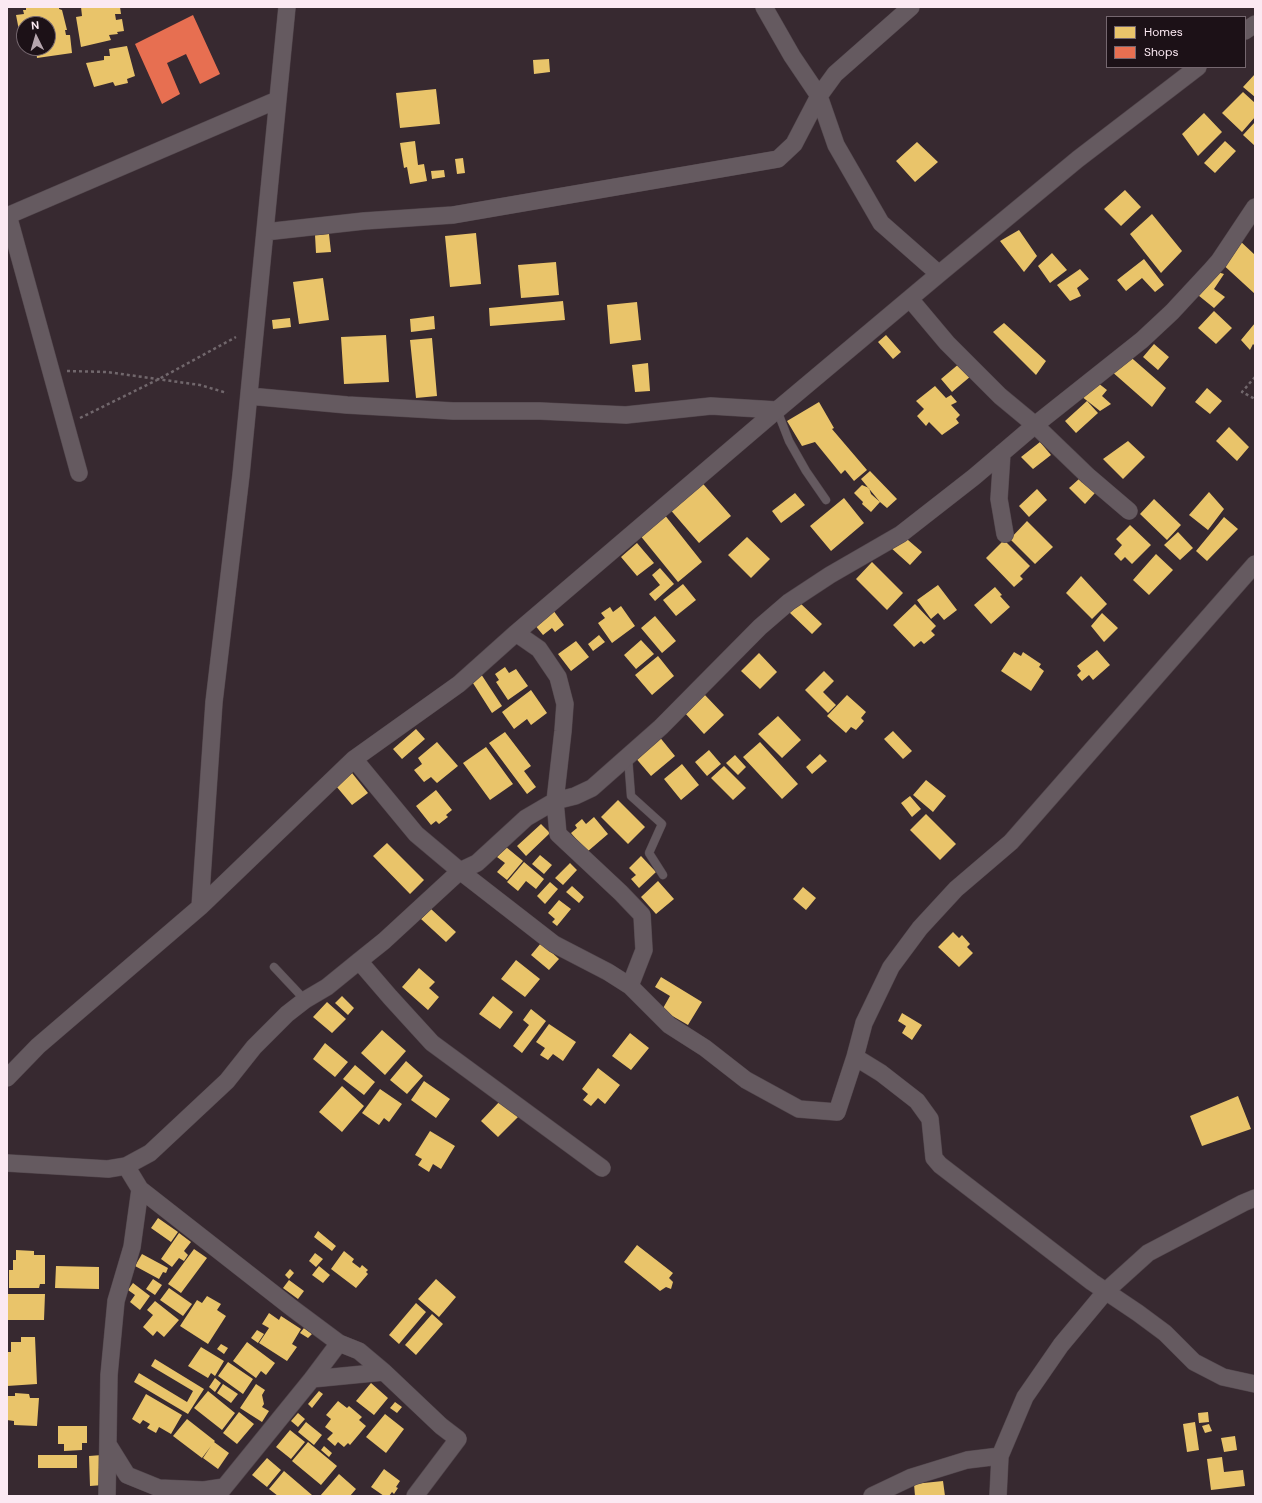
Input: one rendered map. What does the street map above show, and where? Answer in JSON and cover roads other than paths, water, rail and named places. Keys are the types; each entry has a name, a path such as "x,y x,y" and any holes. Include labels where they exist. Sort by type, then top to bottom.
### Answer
{"street":[{"path":"200,907 214,702 249,396 287,7"},
{"path":"764,7 792,56 819,96 836,145 882,223 938,274"},
{"path":"265,232 364,221 453,215 778,159 794,144 819,96 835,74 910,7"},
{"path":"1246,30 1255,24"},
{"path":"7,1078 38,1046 200,907 354,759 460,684 516,633 938,274 1078,159 1197,68"},
{"path":"79,473 8,215 277,100"},
{"path":"7,1163 108,1169 126,1166 150,1153 227,1081 254,1047 287,1014 305,1000 327,987 360,961 460,871 477,863 526,818 555,801 575,796 592,788 661,727 760,627 789,602 830,575 901,534 974,477 1035,425 1142,340 1172,312 1219,261 1255,207"},
{"path":"910,299 947,343 1000,396 1035,425 1088,476 1129,511"},
{"path":"249,396 347,405 453,411 540,411 626,415 711,406 777,410"},
{"path":"1002,453 999,499 1005,534"},
{"path":"354,759 416,834 460,871 554,944 608,972 630,986 669,1025 705,1048 746,1080 799,1109 837,1112 855,1058 864,1023 891,967 920,928 956,889 1011,842 1255,564"},
{"path":"516,633 540,649 558,677 565,704 564,731 555,801 558,834 621,893 642,915 644,950 630,986"},
{"path":"360,961 390,997 432,1043 602,1168"},
{"path":"855,1058 881,1073 917,1101 930,1119 934,1158 940,1165 1106,1292 1165,1333 1194,1362 1223,1377 1255,1384"},
{"path":"126,1166 140,1189 339,1343 359,1351 384,1372 441,1426 458,1439 415,1496"},
{"path":"107,1496 110,1375 116,1301 132,1247 140,1189"},
{"path":"998,1496 1000,1456 1024,1397 1061,1345 1106,1292 1148,1253 1255,1198"},
{"path":"127,1475 159,1488 221,1492 339,1343"},
{"path":"312,1378 384,1372"},
{"path":"109,1446 127,1475 158,1496"},
{"path":"872,1496 912,1476 967,1460 1000,1456"}],"lane":[{"path":"777,410 789,441 806,471 826,500"},
{"path":"628,757 632,796 662,824 649,853 663,875"},
{"path":"274,967 305,1000"}]}
